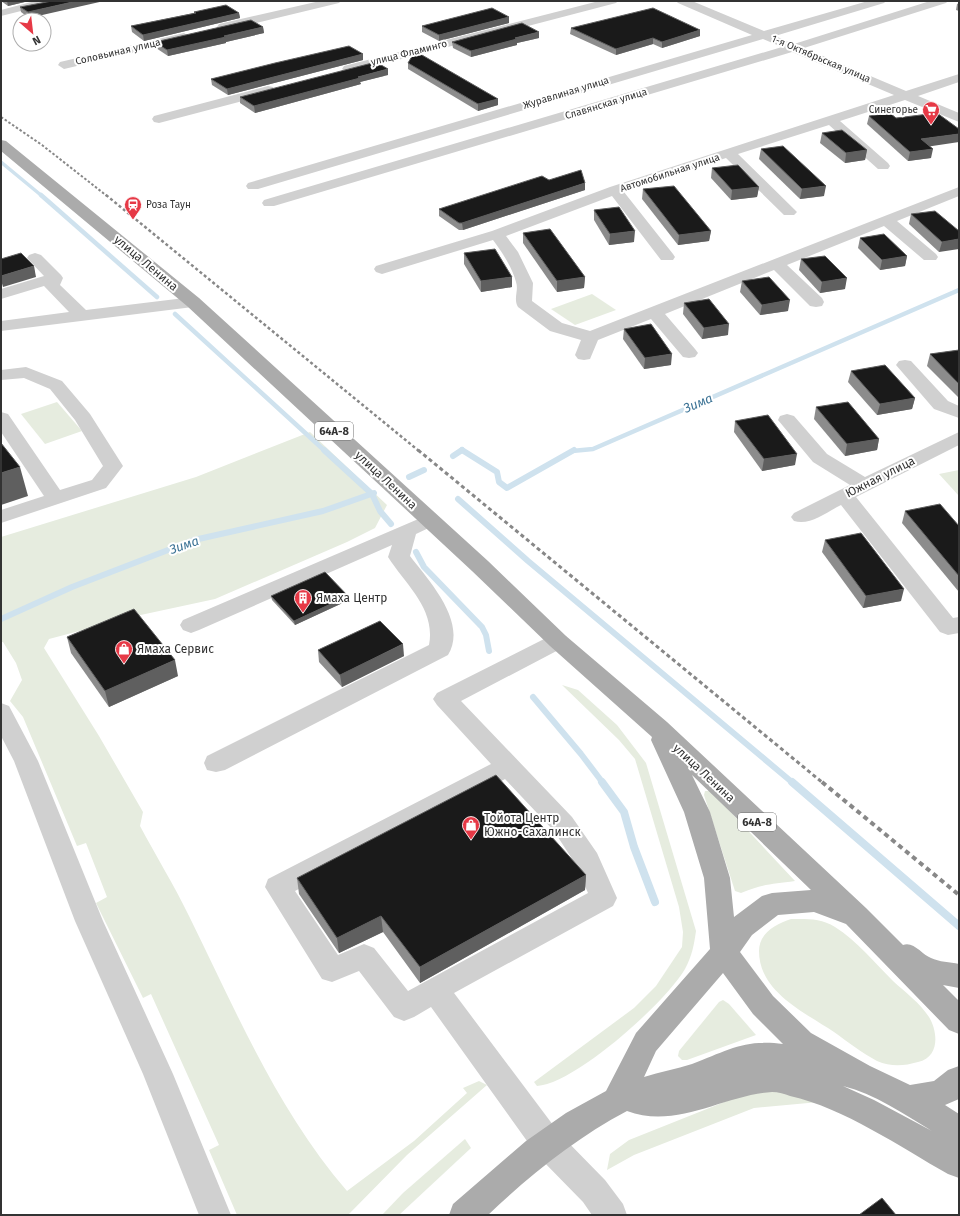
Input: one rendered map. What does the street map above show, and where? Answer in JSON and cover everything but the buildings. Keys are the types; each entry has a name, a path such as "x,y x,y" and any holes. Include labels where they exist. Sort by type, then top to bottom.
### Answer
{"main road":[{"name":"улица Ленина","path":"1,144 193,302 430,520 558,641 658,728 856,916"},
{"name":"улица Ленина","path":"658,728 697,812 718,878 724,952"},
{"name":"64А-8","path":"724,952 742,927 772,904 814,902 856,916 923,969 959,976"},
{"name":"64А-8","path":"856,916 959,1021"},
{"path":"617,1100 646,1042 724,952 763,1005 801,1042 859,1076 909,1100 959,1131"},
{"path":"465,1215 510,1174 548,1144 570,1128 617,1100 701,1074 726,1062 760,1056 777,1057 859,1076"},
{"path":"617,1100 678,1102 747,1082 774,1078 813,1087 856,1106 959,1163"},
{"path":"909,1100 934,1096 953,1087 959,1080"}],"street":[{"path":"1,13 36,3 60,1"},
{"path":"211,30 335,1"},
{"name":"улица Фламинго","path":"339,71 612,1"},
{"name":"1-я Октябрьская улица","path":"682,1 959,118"},
{"name":"Журавлиная улица","path":"253,186 762,34 880,1"},
{"name":"Славянская улица","path":"269,203 793,48 942,1"},
{"name":"Соловьиная улица","path":"64,65 196,34"},
{"name":"Автомобильная улица","path":"382,269 497,234 615,190 959,78"},
{"path":"159,119 279,87"},
{"path":"831,120 883,166"},
{"path":"729,153 789,212"},
{"path":"615,190 667,257"},
{"path":"497,234 510,252 525,283 524,303 556,327 591,337 959,191"},
{"path":"886,220 930,257"},
{"path":"35,258 54,278"},
{"path":"776,263 816,302"},
{"path":"54,278 52,286 81,315"},
{"path":"1,294 54,278"},
{"path":"3,324 193,302"},
{"path":"654,312 689,353"},
{"path":"584,354 591,337"},
{"path":"905,365 941,405 959,412"},
{"path":"1,375 26,372 56,385 83,418 113,466 99,484 55,497 1,517"},
{"path":"1,418 55,497"},
{"path":"787,420 820,458 864,484"},
{"name":"Южная улица","path":"801,517 864,484 959,438"},
{"path":"844,495 948,628 959,626"},
{"path":"191,625 430,520"},
{"path":"216,763 440,649 443,632 433,602 399,557 406,531"},
{"path":"508,766 278,887 332,970 364,956 404,1008 435,989 603,898 588,861 563,824 445,699 558,641"},
{"path":"1,712 26,761 89,921 158,1074 215,1215"},
{"path":"435,989 548,1144 594,1191 611,1215"}],"shaded area":[{"path":"592,294 616,310 575,325 551,309"},
{"path":"57,402 82,431 45,444 21,414"},
{"path":"310,432 387,505 375,528 347,542 215,599 136,616 49,639 44,648 99,736 143,812 140,826 183,904 259,1059 299,1127 322,1160 347,1191 414,1141 467,1093 463,1088 479,1081 487,1085 407,1155 348,1215 237,1215 209,1150 219,1145 151,994 143,998 96,903 107,897 86,843 77,846 23,717 10,701 22,680 16,663 3,642 1,642 1,537 196,477"},
{"path":"959,470 959,496 939,474"},
{"path":"562,685 578,690 617,725 646,763 696,931 692,950 685,969 675,983 640,1020 596,1057 573,1072 553,1082 537,1086 534,1082 634,1008 656,986 682,947 683,932 679,907 635,759 619,740"},
{"path":"705,791 711,791 795,881 762,886 741,893 735,891 704,795"},
{"path":"791,919 808,919 819,921 835,927 858,945 893,981 917,1002 929,1017 934,1030 934,1050 930,1055 918,1062 903,1065 892,1065 877,1061 860,1051 785,999 766,978 761,965 759,951 762,939 769,930"},
{"path":"723,1000 729,1004 756,1035 687,1060 682,1060 678,1056 679,1051 719,1002"},
{"path":"779,1089 819,1102 754,1108 634,1155 607,1170 610,1154 629,1140 752,1091"},
{"path":"465,1139 471,1148 399,1215 382,1215 403,1193"}],"waterway":[{"path":"1,162 42,196"},
{"path":"41,195 157,297"},
{"name":"Зима","path":"572,451 593,449 959,290"},
{"path":"175,314 325,451"},
{"path":"324,450 372,494"},
{"name":"Зима","path":"453,456 460,451"},
{"name":"Зима","path":"464,451 497,472 499,482 507,488 572,451"},
{"name":"Зима","path":"409,477 424,470"},
{"name":"Зима","path":"1,619 72,587 194,540 323,511 372,494"},
{"path":"372,494 380,511 391,524"},
{"path":"458,499 528,561 793,783"},
{"path":"416,552 424,567 482,627 486,635 489,651"},
{"path":"533,697 581,754 603,783"},
{"path":"602,782 624,812 634,847 655,902"},
{"path":"792,782 959,926"}],"railway":[{"path":"1,117 42,145 107,196"},
{"path":"106,195 419,451"},
{"path":"418,450 823,783"},
{"path":"822,782 959,895"}],"place":[{"name":"Синегорье","path":"931,125"},
{"name":"Роза Таун","path":"133,220"},
{"name":"Ямаха Центр","path":"303,613"},
{"name":"Ямаха Сервис","path":"124,664"},
{"name":"Тойота Центр Южно-Сахалинск","path":"471,840"}]}
